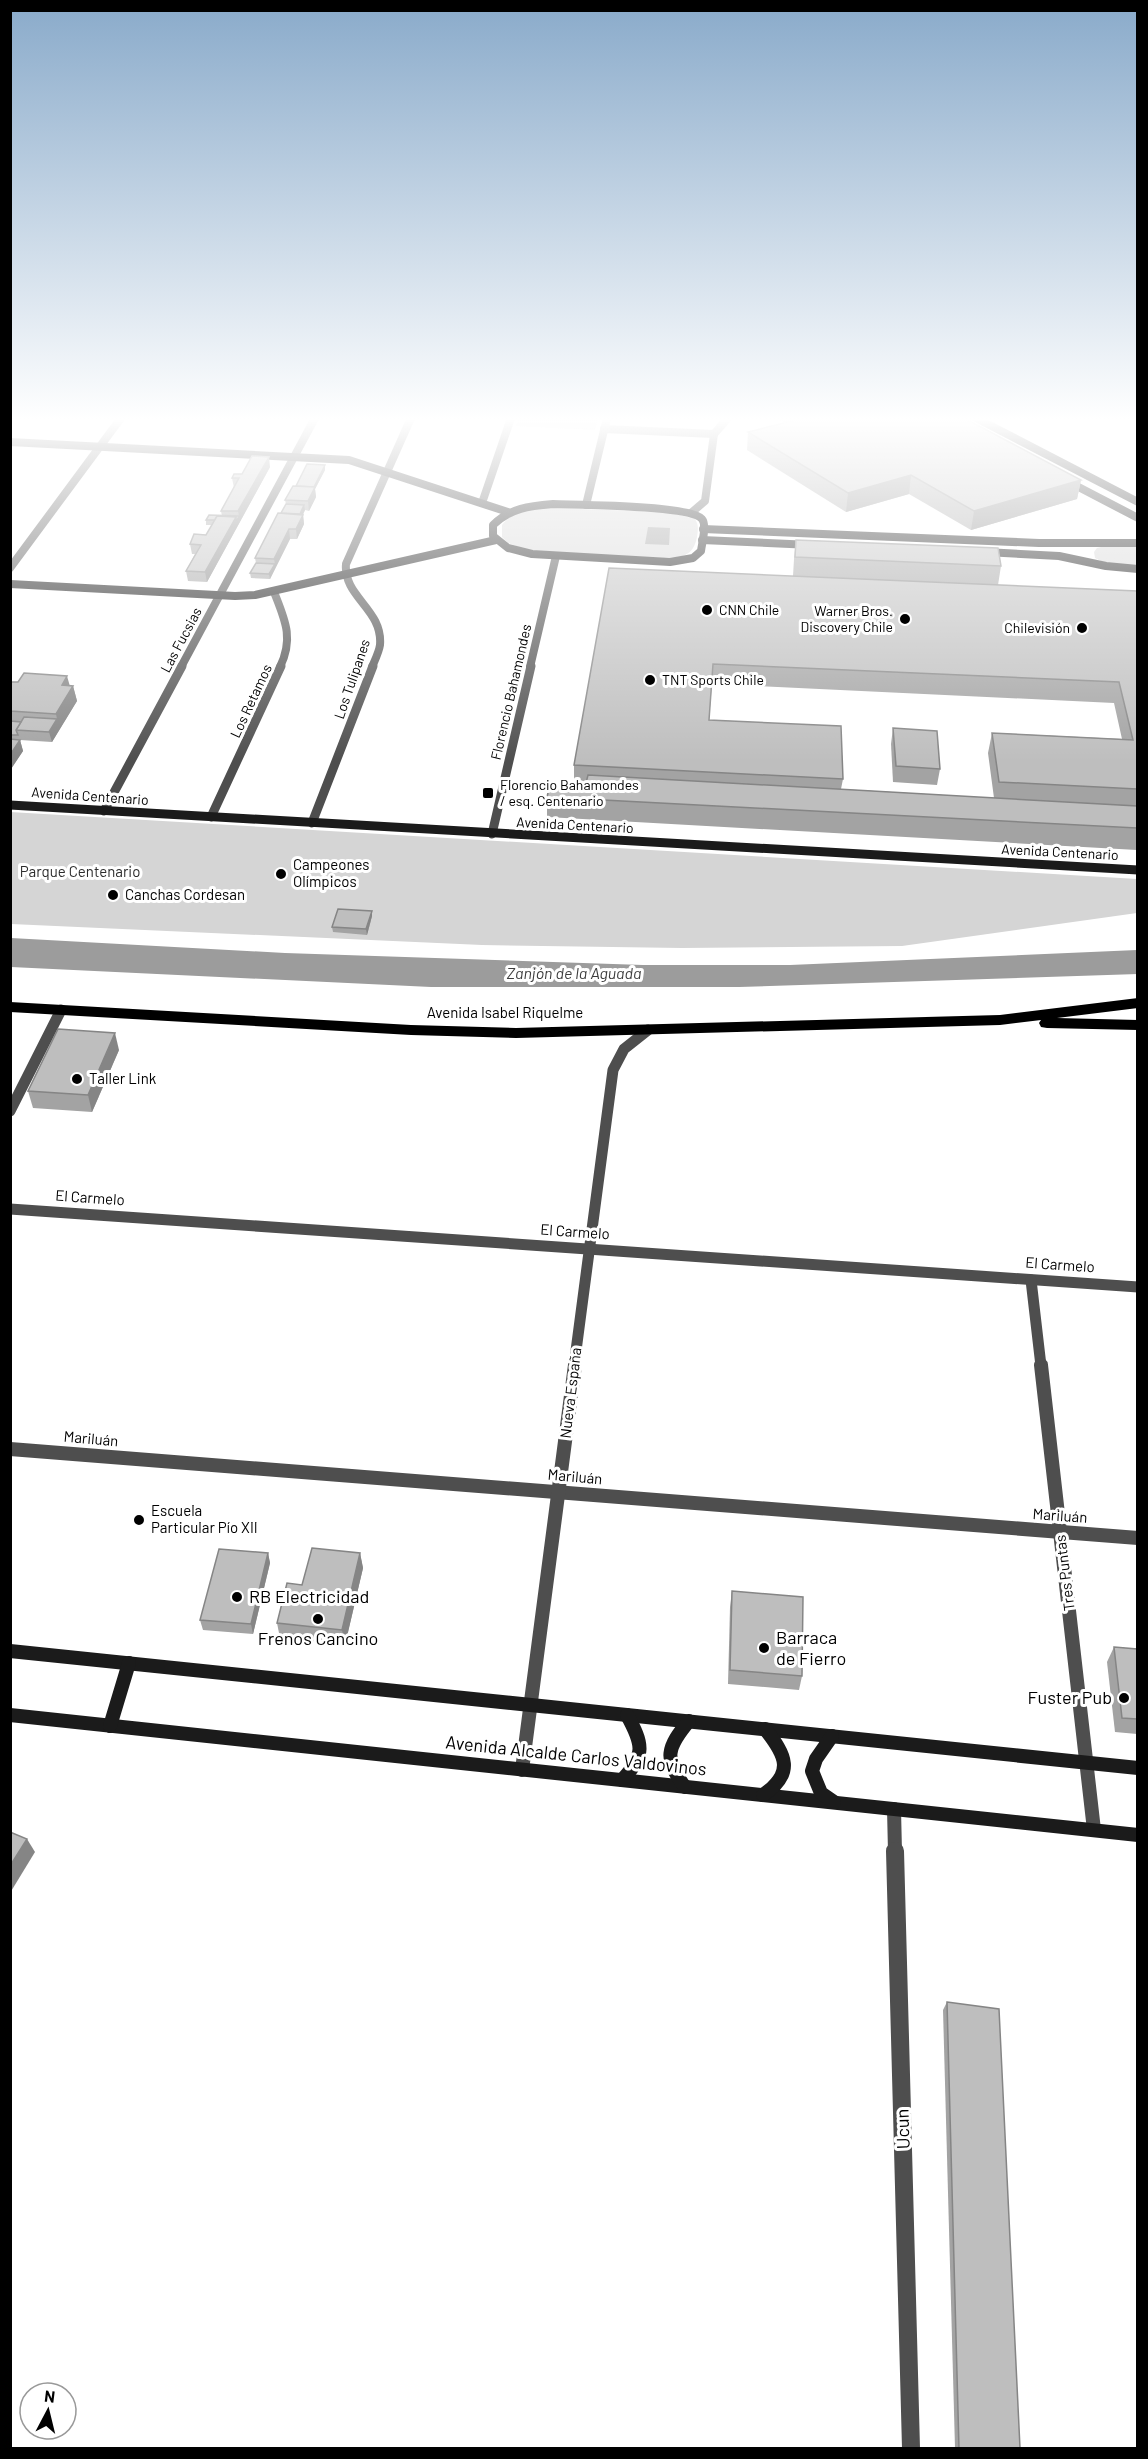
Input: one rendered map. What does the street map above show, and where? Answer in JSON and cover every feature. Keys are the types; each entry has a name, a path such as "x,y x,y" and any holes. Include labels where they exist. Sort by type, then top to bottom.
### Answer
{"highway":[{"name":"Avenida Isabel Riquelme","path":"1000,1020 1137,1002"},
{"name":"Avenida Isabel Riquelme","path":"10,1007 457,1032 648,1030 1000,1020 1137,1025"}],"street":[{"path":"10,568 36,533"},
{"name":"Las Fucsias","path":"104,811 254,533"},
{"path":"345,576 346,564 360,533"},
{"path":"492,533 496,540 520,552 679,562 699,554 703,533"},
{"path":"793,533 1039,543 1137,543"},
{"path":"10,584 246,596 274,592 496,540"},
{"path":"702,540 826,545"},
{"path":"1099,565 1091,559 1088,552 1092,545 1100,542"},
{"path":"976,552 1059,556 1099,565 1137,568"},
{"name":"Florencio Bahamondes","path":"492,834 556,556"},
{"name":"Los Tulipanes","path":"312,824 380,647 376,621 345,576"},
{"name":"Los Retamos","path":"211,817 287,653 287,625 274,592"},
{"name":"Avenida Centenario","path":"10,805 1137,870"},
{"path":"10,1112 61,1010"},
{"name":"Nueva España","path":"522,1770 613,1070 624,1049 648,1030"},
{"name":"El Carmelo","path":"10,1209 1137,1287"},
{"name":"Tres Puntas","path":"1031,1280 1094,1830"},
{"name":"Mariluán","path":"10,1449 1137,1538"},
{"path":"10,1651 1137,1768"},
{"path":"110,1726 129,1663"},
{"name":"Avenida Alcalde Carlos Valdovinos","path":"10,1715 1137,1835"},
{"path":"622,1780 639,1762 642,1750 641,1739 627,1715"},
{"path":"685,1787 676,1777 668,1753 671,1743 689,1722"},
{"path":"763,1795 774,1789 782,1780 785,1768 784,1754 765,1729"},
{"path":"832,1736 816,1759 812,1771 821,1793 836,1803"},
{"name":"Ucun","path":"894,1809 911,2448"}],"green space":[{"path":"502,533 698,533 690,552 686,555 664,558 530,551 508,543 502,537"},
{"path":"1137,547 1137,566 1109,565 1095,558 1094,552 1097,548"},
{"name":"Parque Centenario","path":"10,812 1137,879 1137,913 902,946 682,948 482,945 11,924"}],"water":[{"path":"647,533 670,533 669,545 645,544"},
{"name":"Zanjón de la Aguada","path":"11,938 285,953 643,965 790,965 1137,950 1138,974 739,987 431,987 11,967"}],"building":[{"path":"207,533 227,533 205,572 186,571 201,545 190,544 194,534 206,535"},
{"path":"268,533 287,533 274,559 255,558"},
{"path":"796,540 998,548 1001,566 795,557"},
{"path":"256,563 275,564 269,574 250,573"},
{"path":"609,568 1137,591 1137,789 999,782 992,733 1133,740 1119,682 713,664 709,720 841,726 843,779 574,765"},
{"path":"24,673 67,676 62,685 73,686 56,714 10,711 10,682 18,682"},
{"path":"24,717 57,719 49,732 16,730"},
{"path":"10,721 21,722 16,730 18,735 10,735"},
{"path":"893,728 937,731 940,769 896,766"},
{"path":"10,739 20,740 10,755"},
{"path":"588,775 1137,806 1137,828 547,797 550,784 585,787"},
{"path":"338,909 372,911 366,929 332,927"},
{"path":"58,1029 115,1033 88,1095 28,1091"},
{"name":"Frenos Cancino","path":"312,1548 360,1553 342,1630 277,1623 287,1583 302,1585"},
{"name":"RB Electricidad","path":"219,1549 268,1553 251,1624 200,1620"},
{"name":"Barraca de Fierro","path":"732,1591 803,1597 802,1676 730,1670"},
{"path":"1114,1647 1137,1649 1137,1719 1122,1718"},
{"path":"10,1832 27,1839 10,1866"},
{"path":"947,2002 999,2009 1020,2448 959,2448"}],"place":[{"name":"CNN Chile","path":"707,610"},
{"name":"Warner Bros. Discovery Chile","path":"905,619"},
{"name":"Chilevisión","path":"1082,628"},
{"name":"TNT Sports Chile","path":"650,680"},
{"name":"Florencio Bahamondes / esq. Centenario","path":"488,793"},
{"name":"Campeones Olímpicos","path":"281,874"},
{"name":"Canchas Cordesan","path":"113,895"},
{"name":"Taller Link","path":"77,1079"},
{"name":"Escuela Particular Pío XII","path":"139,1520"},
{"name":"RB Electricidad","path":"237,1597"},
{"name":"Frenos Cancino","path":"318,1619"},
{"name":"Barraca de Fierro","path":"764,1648"},
{"name":"Fuster Pub","path":"1124,1698"}]}
